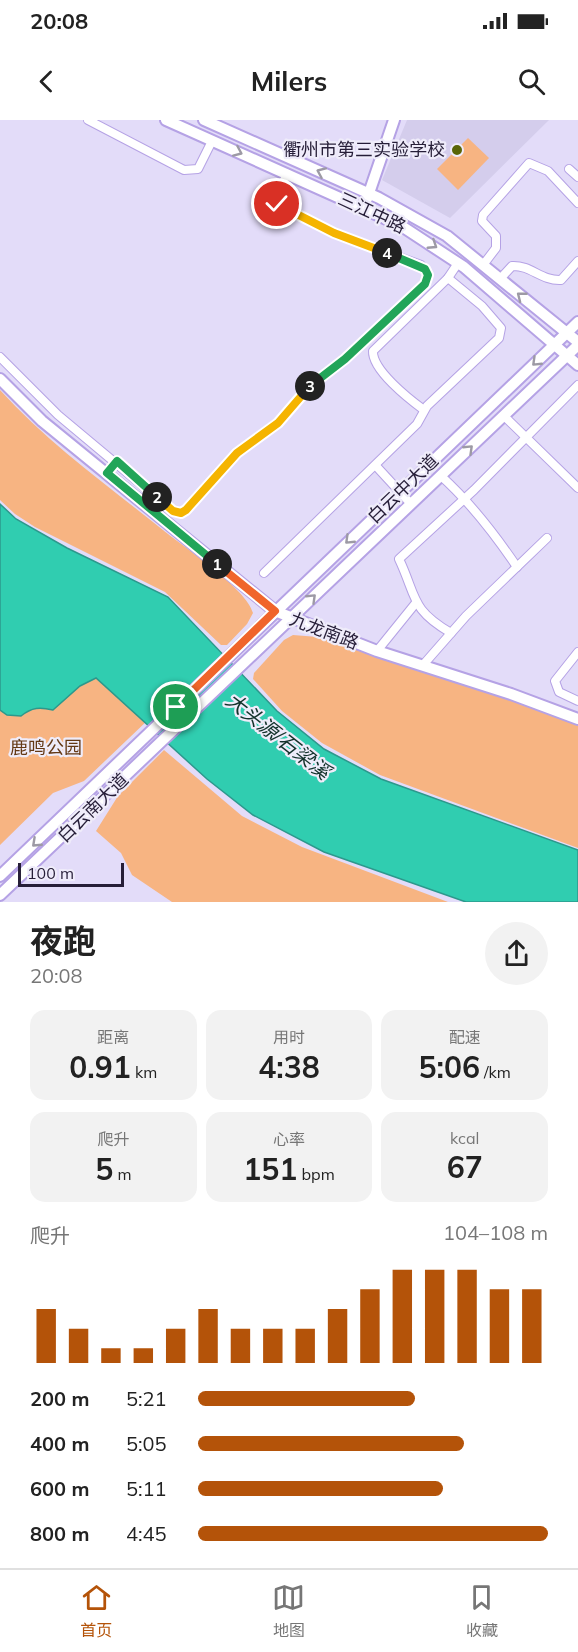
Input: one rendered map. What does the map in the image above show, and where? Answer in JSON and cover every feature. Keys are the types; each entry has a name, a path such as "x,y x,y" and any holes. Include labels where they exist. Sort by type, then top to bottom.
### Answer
{"main road":[{"name":"三江中路","path":"165,120 400,225 458,263 578,365"},
{"name":"三江中路","path":"204,120 369,194 447,236 567,332 578,344"},
{"path":"363,208 394,120"},
{"name":"白云中大道","path":"228,656 578,322"},
{"name":"白云中大道","path":"239,667 578,344"},
{"name":"九龙南路","path":"0,380 42,420 275,611 376,651 578,719"},
{"name":"白云南大道","path":"0,876 124,759 228,656"},
{"name":"白云南大道","path":"0,894 239,667"}],"street":[{"path":"88,120 184,170 198,169 212,141"},
{"path":"483,266 496,248 496,236 482,221 483,215 529,163 548,171 578,203"},
{"path":"569,169 578,177"},
{"path":"0,357 58,415 117,461 173,511 181,513 186,510 237,453 278,423 311,385 345,359 425,284 428,275 421,265 334,233 277,204 277,191 288,174"},
{"path":"500,279 512,266 523,265 548,280 561,279 578,261"},
{"path":"424,410 380,369 372,358 373,351 448,279 458,263"},
{"path":"264,573 376,466 419,422 424,410 501,334 501,328 482,306 448,279"},
{"path":"451,633 435,624 415,604 399,559 465,498 578,385"},
{"path":"504,416 578,488"},
{"path":"107,473 117,461"},
{"path":"376,466 411,504"},
{"path":"441,476 465,498 490,527 517,567"},
{"path":"423,665 451,633 547,538"},
{"path":"376,651 415,604"},
{"path":"578,652 555,681 559,692 578,701"}],"shaded area":[{"name":"衢州市第三实验学校","path":"407,120 549,120 450,218 382,180"}],"green space":[{"path":"468,138 489,158 458,190 437,169"},
{"path":"0,390 58,446 214,569 239,592 253,613 247,624 227,645 221,645 165,592 35,527 15,514 0,500"},
{"path":"293,635 318,637 509,697 578,725 578,848 380,775 322,743 282,711 253,679 254,673 284,640"},
{"name":"鹿鸣公园","path":"98,674 149,719 84,781 53,793 0,845 0,704"},
{"path":"164,750 242,816 302,847 448,902 172,902 132,875 121,853 96,831 118,796"}],"water":[{"name":"大头源/石梁溪","path":"0,504 16,519 67,548 168,597 277,711 324,749 381,779 578,850 578,902 466,902 324,852 253,815 207,779 96,678 80,686 53,710 36,708 21,716 7,715 0,710"}],"place":[{"name":"衢州市第三实验学校","path":"457,150"}],"route":[{"path":"176,707 275,611 251,594 107,473 117,461 173,511 181,513 186,510 237,453 278,423 311,385 345,359 420,291 428,275 421,265 334,233 277,204"}]}
